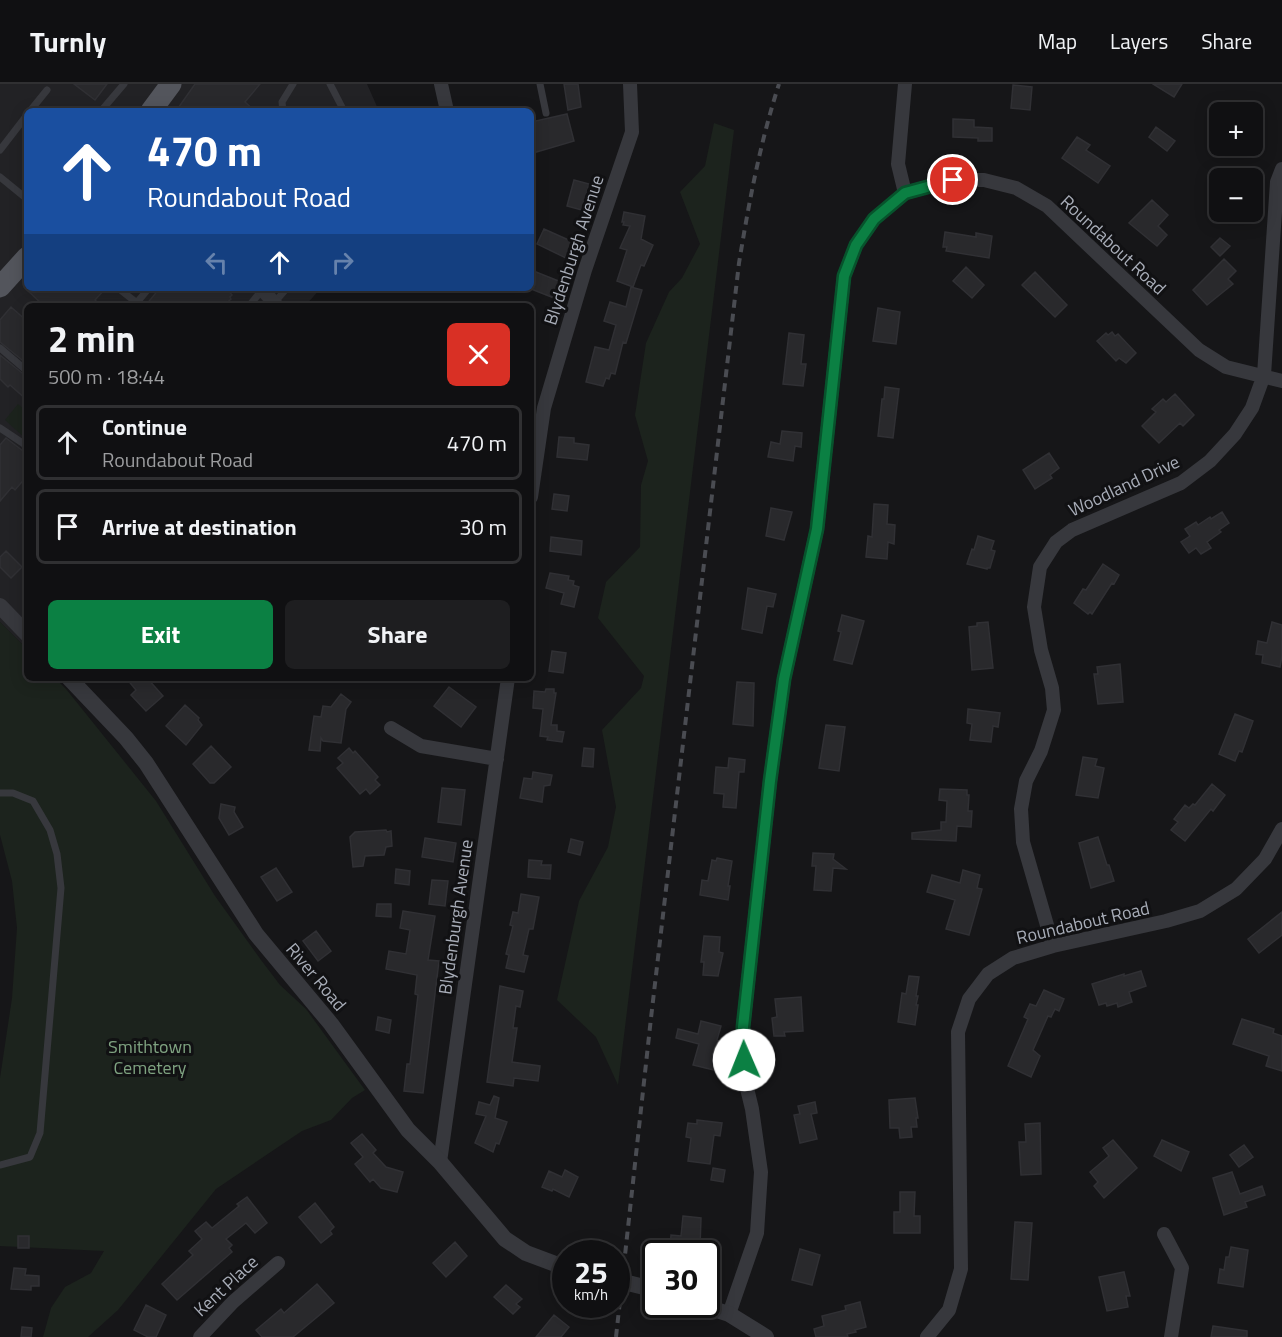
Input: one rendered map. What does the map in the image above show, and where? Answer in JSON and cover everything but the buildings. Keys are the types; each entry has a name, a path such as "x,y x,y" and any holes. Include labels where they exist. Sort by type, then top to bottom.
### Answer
{"main road":[{"path":"153,108 171,84"},
{"path":"0,287 24,260"}],"street":[{"path":"441,84 446,108"},
{"name":"Blydenburgh Avenue","path":"534,476 544,408 585,270 632,132 630,84"},
{"path":"729,1314 757,1233 761,1172 752,1109 744,1076 743,1027 770,781 784,679 817,529 844,276 856,245 874,219 905,193 898,164 905,84"},
{"name":"Woodland Drive","path":"1053,946 1023,842 1021,808 1026,781 1041,751 1054,710 1052,688 1041,650 1034,607 1040,567 1056,542 1072,530 1181,483 1210,461 1235,434 1252,408 1264,375 1277,183 1282,169"},
{"name":"Roundabout Road","path":"905,193 953,180 984,180 1016,188 1047,206 1199,351 1226,367 1282,381"},
{"path":"264,291 274,303"},
{"path":"0,606 24,631"},
{"name":"River Road","path":"72,681 126,738 146,763 256,934 331,1024 408,1130 440,1162 505,1239 526,1253 552,1263"},
{"name":"Blydenburgh Avenue","path":"440,1162 508,681"},
{"path":"391,728 421,746 497,759"},
{"name":"Roundabout Road","path":"927,1337 949,1310 961,1269 958,1032 969,999 988,974 1013,958 1053,946 1155,924 1200,911 1236,889 1265,859 1282,829"},
{"path":"1164,1234 1182,1268 1171,1337"},
{"name":"Kent Place","path":"200,1337 233,1302 278,1263"},
{"path":"720,1311 729,1314 766,1337"}],"lane":[{"path":"104,108 124,84"},
{"path":"283,108 282,102 293,84"},
{"path":"330,84 342,108"},
{"path":"540,84 546,113"},
{"path":"32,108 47,90"},
{"path":"0,150 24,119"},
{"path":"0,177 24,197"},
{"path":"121,291 134,303"},
{"path":"136,303 146,291"},
{"path":"251,303 260,291"},
{"path":"0,348 24,368"},
{"path":"0,428 24,444"},
{"path":"0,793 13,793 33,801 50,830 57,854 61,888 40,1133 30,1157 0,1165"}],"shaded area":[{"path":"0,84 367,84 378,108 24,108 24,291 318,291 308,303 24,303 24,646 0,622"}],"green space":[{"path":"714,123 734,130 618,1085 596,1037 557,1000 579,901 608,847 616,807 602,730 641,688 644,676 598,618 606,582 640,547 641,485 648,461 635,415 646,343 669,292 682,278 700,244 680,192 705,166"},
{"path":"18,404 24,409 24,437 5,420"},
{"name":"Smithtown Cemetery","path":"0,622 24,646 24,681 58,681 66,689 156,801 215,896 261,960 280,985 306,1009 365,1090 352,1098 331,1120 302,1131 216,1189 118,1310 88,1337 43,1337 51,1308 65,1287 91,1273 104,1251 0,1246 0,1078 12,998 17,928 12,881 0,835"}],"railway":[{"path":"616,1337 739,263 766,128 779,84"}],"route":[{"path":"744,1060 743,1027 770,781 784,679 817,529 844,276 856,245 874,219 905,193 953,180"}]}
